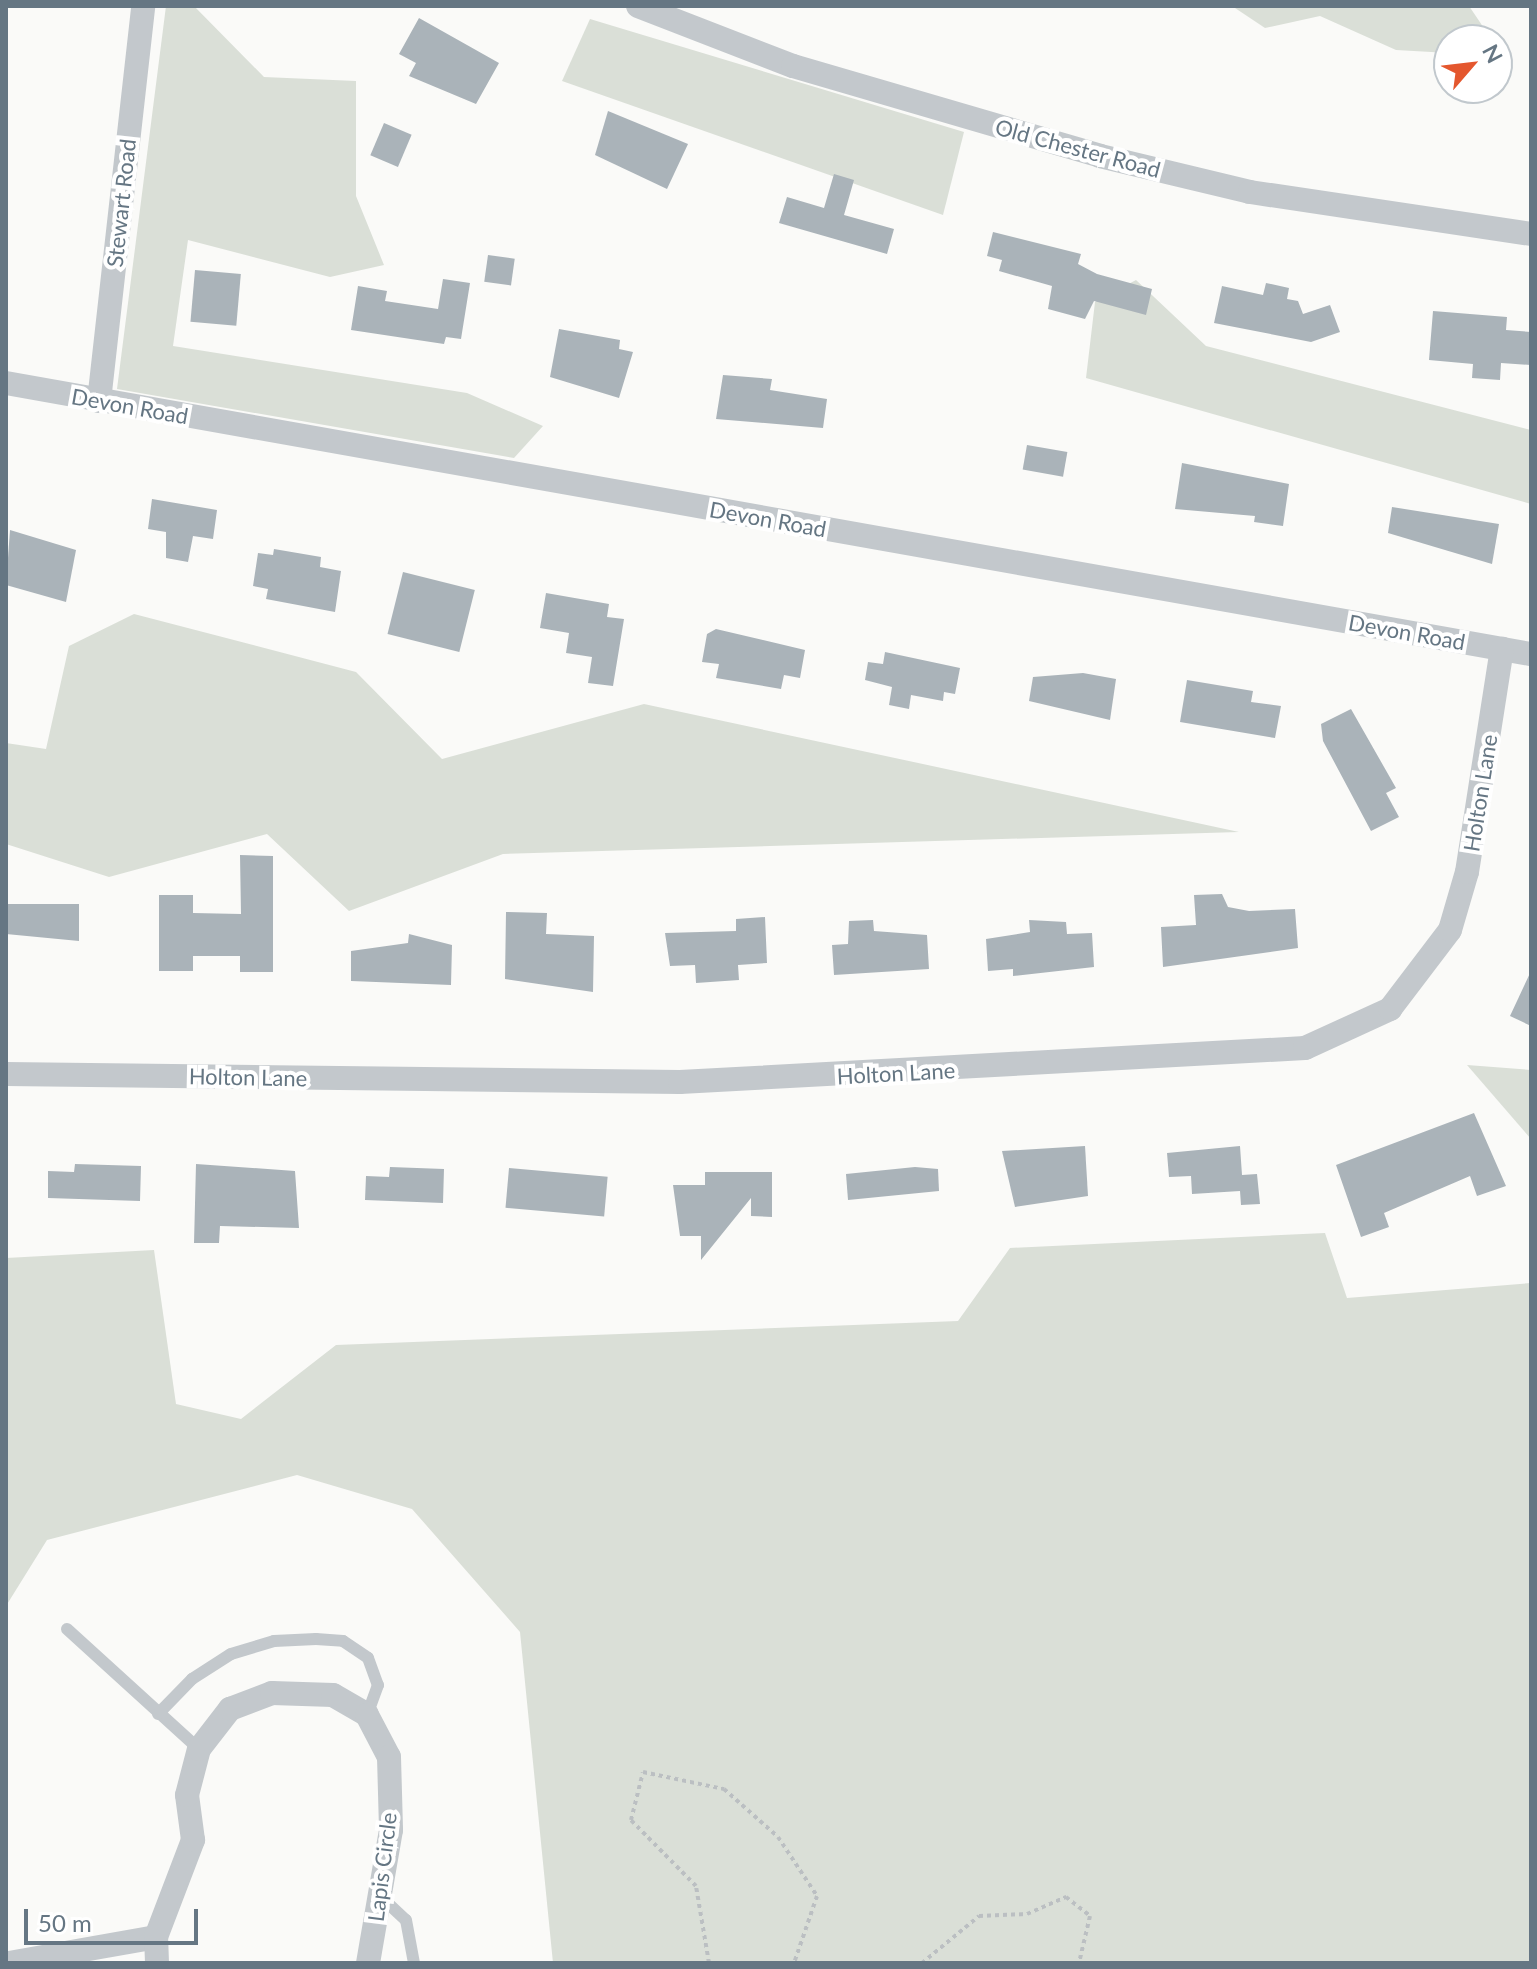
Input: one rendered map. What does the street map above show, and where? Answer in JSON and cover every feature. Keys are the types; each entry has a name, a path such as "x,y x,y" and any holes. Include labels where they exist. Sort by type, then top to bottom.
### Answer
{"street":[{"name":"Stewart Road","path":"99,401 143,6"},
{"name":"Old Chester Road","path":"638,6 793,66 1100,156 1250,192 1531,234"},
{"name":"Devon Road","path":"6,383 1531,654"},
{"name":"Holton Lane","path":"6,1074 680,1082 1305,1048 1390,1009 1450,930 1467,872 1502,649"},
{"path":"157,1963 156,1937 193,1840 187,1795 199,1749 230,1709 272,1693 333,1695 367,1715"},
{"name":"Lapis Circle","path":"367,1715 389,1757 391,1830 368,1963"},
{"path":"9,1963 156,1937"}],"lane":[{"path":"67,1629 199,1749"},
{"path":"158,1714 192,1679 231,1654 316,1639 343,1641 368,1658 378,1685 367,1715"},
{"path":"380,1896 406,1920 414,1963"}],"path":[{"path":"709,1963 696,1886 631,1820 643,1772 724,1789 778,1837 817,1896 794,1963"},
{"path":"922,1963 979,1916 1027,1914 1066,1897 1090,1916 1079,1963"}],"shaded area":[{"path":"166,6 194,6 264,77 356,81 356,196 384,265 330,277 188,240 173,346 467,393 543,426 514,458 117,389"},
{"path":"1232,6 1469,6 1481,24 1433,24 1433,52 1396,50 1320,16 1265,28"},
{"path":"590,19 964,132 943,215 562,81"},
{"path":"1136,280 1206,346 1531,430 1531,504 1086,378 1095,302"},
{"path":"134,614 356,672 442,759 644,704 1239,832 503,854 349,911 267,834 109,877 6,844 6,743 46,749 69,646"},
{"path":"1467,1065 1531,1070 1531,1139"},
{"path":"1325,1233 1347,1298 1531,1283 1531,1963 553,1963 520,1632 412,1509 297,1475 47,1540 6,1606 6,1258 154,1250 176,1404 241,1419 336,1345 958,1321 1010,1248"}],"building":[{"path":"419,18 499,63 476,104 409,76 416,63 399,54"},
{"path":"608,111 688,144 667,189 595,155"},
{"path":"384,123 412,135 398,167 370,155"},
{"path":"834,174 854,180 844,215 894,229 887,254 779,223 787,197 824,208"},
{"path":"993,232 1081,254 1078,264 1097,274 1152,289 1146,315 1094,301 1085,319 1048,309 1052,286 999,271 1002,260 987,256"},
{"path":"488,255 515,259 511,285 484,282"},
{"path":"195,270 241,274 236,326 190,322"},
{"path":"443,279 470,283 461,339 446,337 444,344 351,330 358,286 387,291 385,301 438,309"},
{"path":"1266,283 1289,288 1287,299 1298,301 1303,314 1330,305 1340,332 1311,342 1214,323 1222,286 1263,295"},
{"path":"1433,311 1507,317 1506,330 1531,332 1531,365 1501,363 1500,380 1472,378 1473,364 1429,360"},
{"path":"559,329 620,340 619,349 633,352 619,398 550,377"},
{"path":"723,375 772,379 770,390 827,399 823,428 716,419"},
{"path":"1027,445 1067,452 1063,477 1023,470"},
{"path":"1182,463 1289,484 1283,526 1254,522 1255,516 1175,509"},
{"path":"152,499 217,510 213,539 193,536 188,562 166,558 166,532 148,529"},
{"path":"1392,507 1499,524 1492,564 1388,533"},
{"path":"10,530 76,550 66,602 6,585"},
{"path":"274,549 321,557 320,567 341,571 335,612 266,599 268,589 253,586 258,553 273,555"},
{"path":"403,572 475,590 459,652 388,634"},
{"path":"546,593 609,604 607,617 624,619 613,686 588,683 592,657 566,653 569,633 540,628"},
{"path":"716,629 805,650 800,678 784,675 781,689 716,678 719,664 702,662 707,634"},
{"path":"885,652 960,668 955,694 944,692 943,701 911,695 909,709 889,705 892,687 865,680 868,662 883,664"},
{"path":"1083,673 1116,679 1110,720 1029,701 1033,677"},
{"path":"1187,680 1253,691 1251,702 1281,706 1275,738 1180,722"},
{"path":"1351,709 1396,788 1386,793 1399,817 1371,831 1323,741 1321,724"},
{"path":"240,855 273,856 273,972 240,972 240,956 193,956 193,971 159,971 159,895 193,895 193,913 241,914"},
{"path":"1222,894 1228,907 1249,911 1295,909 1298,948 1163,967 1161,927 1196,925 1194,895"},
{"path":"6,904 79,904 79,941 6,934"},
{"path":"506,912 547,913 546,934 594,936 593,992 505,979"},
{"path":"765,917 767,963 738,965 739,980 696,983 695,965 670,966 665,933 736,931 736,919"},
{"path":"873,920 874,931 927,935 929,969 834,975 832,945 848,944 849,921"},
{"path":"1029,920 1066,922 1067,934 1092,933 1094,967 1013,976 1013,969 988,971 986,939 1030,932"},
{"path":"409,934 452,945 451,985 351,981 351,951 408,943"},
{"path":"1531,971 1531,1026 1510,1016"},
{"path":"1474,1113 1506,1186 1477,1196 1470,1176 1384,1213 1389,1227 1361,1237 1336,1165"},
{"path":"1085,1146 1088,1196 1015,1207 1002,1151"},
{"path":"1240,1146 1242,1175 1257,1174 1260,1204 1241,1205 1240,1191 1192,1194 1191,1176 1169,1177 1167,1153"},
{"path":"75,1164 141,1166 140,1201 48,1198 48,1171 74,1172"},
{"path":"196,1164 295,1171 299,1228 220,1226 219,1243 194,1243"},
{"path":"390,1167 444,1169 443,1203 365,1200 366,1176 389,1177"},
{"path":"915,1167 938,1169 939,1191 848,1200 846,1174"},
{"path":"509,1168 608,1177 604,1216 506,1208"},
{"path":"705,1172 772,1172 772,1217 751,1216 751,1198 701,1260 701,1236 680,1236 673,1185 705,1185"}]}
